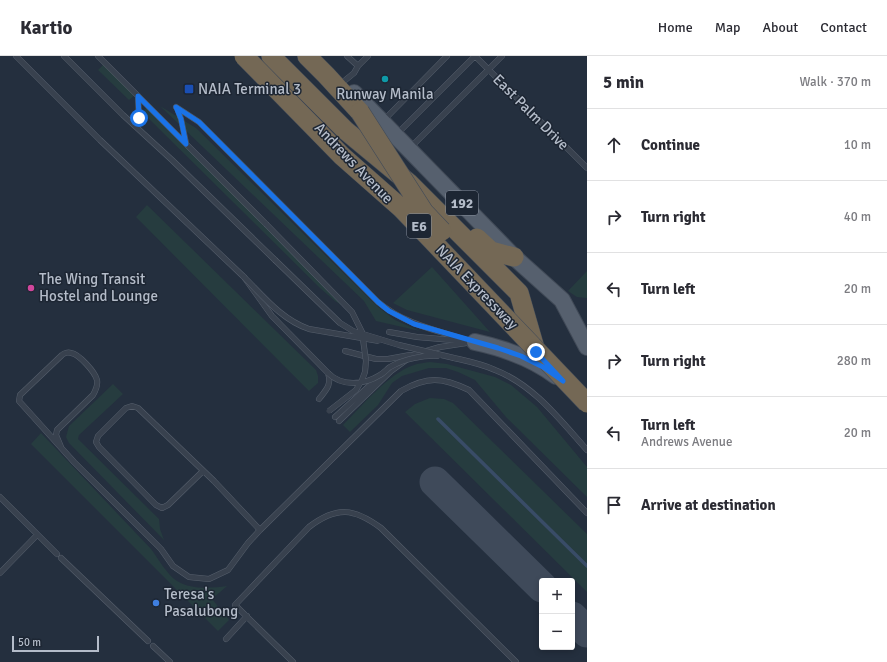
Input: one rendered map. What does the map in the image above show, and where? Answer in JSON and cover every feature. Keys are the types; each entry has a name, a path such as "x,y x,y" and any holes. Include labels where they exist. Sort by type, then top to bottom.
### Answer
{"highway":[{"name":"NAIA Expressway","path":"244,56 342,156 401,208 587,403"},
{"path":"271,56 408,183 519,293 536,352"},
{"path":"285,56 349,127 400,163 457,221 491,251 514,257"},
{"name":"NAIA Expressway","path":"307,56 360,112 424,212 587,385"}],"main road":[{"name":"Andrews Avenue","path":"251,56 536,352 563,381 587,412"},
{"name":"192","path":"316,56 410,149 514,257 562,300 587,347"},
{"path":"562,300 587,321"},
{"path":"475,342 521,356 543,367 563,381"}],"lane":[{"path":"16,56 100,140 288,320 308,329 399,345 454,358 495,370 512,378 530,390 587,450"},
{"path":"64,56 123,115 172,160 340,323 353,331 399,345"},
{"path":"98,56 352,312 362,332 366,361 365,372 356,390 329,411"},
{"path":"347,56 358,66"},
{"path":"343,82 354,73 358,66 368,56"},
{"path":"382,122 447,56"},
{"path":"396,135 475,56"},
{"name":"East Palm Drive","path":"475,56 587,168"},
{"path":"410,149 502,56"},
{"path":"138,96 139,118"},
{"path":"186,144 181,119 176,107 195,119 204,127 378,302 389,311 414,324 475,342"},
{"path":"244,277 272,316 328,373 337,380 352,384 365,382 380,375"},
{"path":"389,332 475,342"},
{"path":"345,351 376,359 388,359 413,355 440,347 475,342"},
{"path":"61,446 56,436 57,430 93,396 97,381 91,369 71,352 62,355 20,395 19,401 74,462 161,549 173,566 189,577 208,579 228,570 248,543 260,530 401,391 413,384 429,380 443,381 469,390 587,513"},
{"path":"413,355 391,371 337,419 380,375 390,367 406,360 419,357 436,356 454,358"},
{"path":"318,399 329,386 330,378 328,373"},
{"path":"203,471 168,506 162,508 156,506 99,448 96,442 98,436 126,408 132,406 138,408 214,481 260,530"},
{"path":"0,497 56,554"},
{"path":"293,662 236,605 309,527 321,518 342,511 364,516 381,528 516,662"},
{"path":"0,573 37,535"},
{"path":"61,558 148,641"},
{"path":"226,639 247,616"},
{"path":"153,646 170,662"}],"green space":[{"path":"103,65 135,95 129,100 98,70"},
{"path":"160,106 196,128 378,307 395,320 420,331 376,321 364,301"},
{"path":"147,107 350,310 335,301 320,288 142,112"},
{"path":"147,205 316,370 318,383 309,391 136,217"},
{"path":"432,267 490,332 407,310 393,303"},
{"path":"587,271 587,298 577,297 568,291"},
{"path":"430,362 447,364 495,377 511,385 537,407 587,467 587,497 506,417 475,380 446,368 429,368 402,376 392,383 378,405 350,432 343,425 376,391 395,375 414,365"},
{"path":"113,384 123,394 79,435 78,439 159,519 160,529 164,540 69,443 66,437 69,426"},
{"path":"430,398 444,399 453,403 587,534 587,592 575,580 575,578 573,578 405,412 415,404"},
{"path":"41,433 151,549 166,571 173,578 183,584 195,587 208,588 227,586 212,599 229,620 218,631 31,444"}],"waterway":[{"path":"438,419 587,566"}],"taxiway":[{"path":"435,482 539,584"},
{"path":"575,620 587,632"}],"place":[{"name":"Runway Manila","path":"385,79"},
{"name":"NAIA Terminal 3","path":"189,89"},
{"name":"The Wing Transit Hostel and Lounge","path":"31,288"},
{"name":"Teresa's Pasalubong","path":"156,603"}],"route":[{"path":"139,118 138,96 186,144 181,119 176,107 199,122 378,302 389,311 414,324 521,356 543,367 563,381 536,352"}]}
